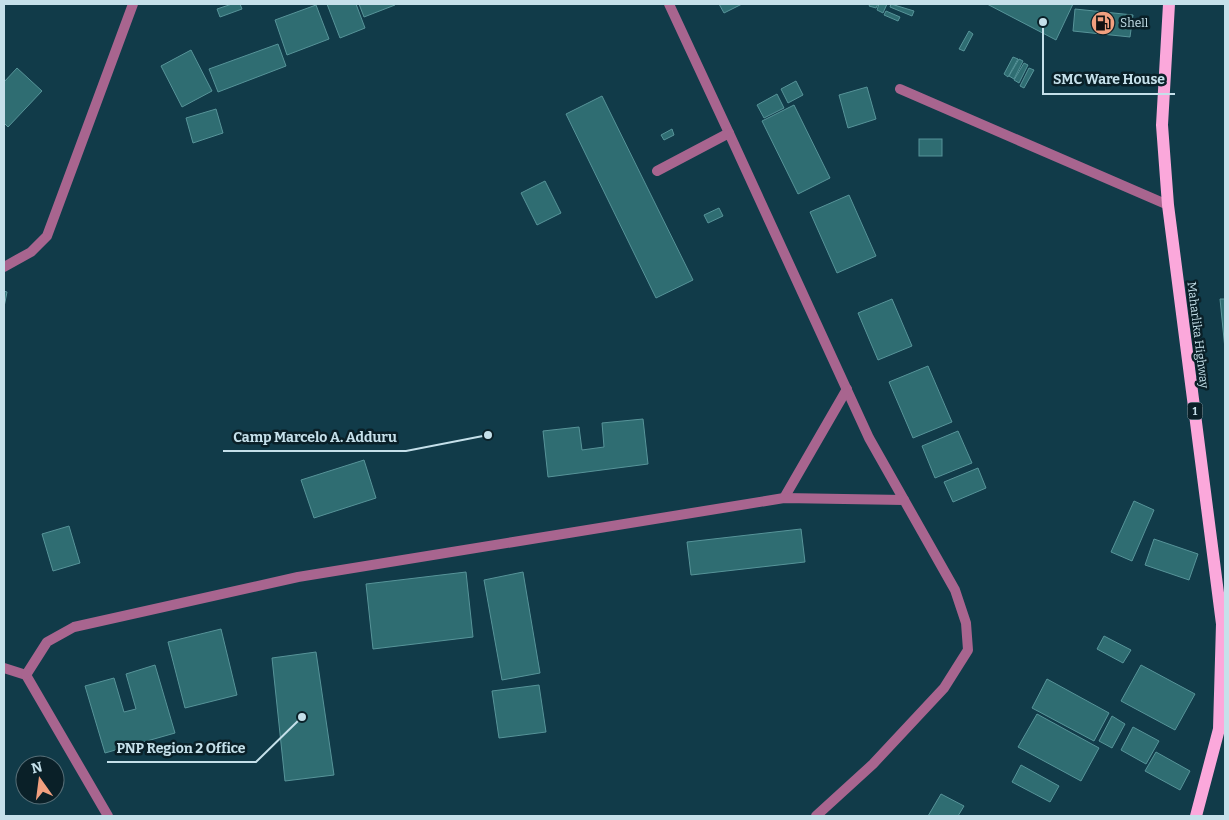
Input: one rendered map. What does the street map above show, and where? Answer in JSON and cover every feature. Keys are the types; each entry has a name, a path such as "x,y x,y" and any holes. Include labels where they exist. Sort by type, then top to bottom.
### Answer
{"main road":[{"name":"Maharlika Highway","path":"1169,4 1162,125 1168,204 1222,624 1219,729 1196,816"}],"street":[{"path":"4,267 31,252 48,236 133,4"},
{"path":"669,4 869,438 955,590 966,623 968,650 944,688 873,764 816,816"},
{"path":"900,89 1168,204"},
{"path":"656,171 728,133"},
{"path":"784,498 847,389"},
{"path":"26,675 47,642 74,627 298,577 784,498 904,500"},
{"path":"4,668 26,675 108,816"}],"building":[{"path":"232,4 240,4 242,9 220,17 217,9"},
{"path":"327,4 356,4 365,28 340,38"},
{"path":"359,4 394,4 395,5 364,17"},
{"path":"719,4 742,4 724,13"},
{"path":"870,4 878,4 876,8 869,6"},
{"path":"879,4 887,4 883,13 877,10"},
{"path":"891,4 914,11 912,16 890,7"},
{"path":"987,4 1073,4 1056,40"},
{"path":"316,5 329,39 287,55 275,20"},
{"name":"Shell","path":"1075,9 1133,15 1130,37 1073,31"},
{"path":"886,11 900,17 898,21 884,15"},
{"path":"969,31 973,34 964,51 959,49"},
{"path":"278,44 286,66 218,92 209,69"},
{"path":"191,50 212,91 182,107 161,66"},
{"path":"1013,57 1018,59 1008,77 1004,74"},
{"path":"1019,59 1023,61 1014,79 1009,76"},
{"path":"1024,63 1028,65 1019,83 1014,80"},
{"path":"17,68 42,91 8,127 4,123 4,82"},
{"path":"1029,68 1034,70 1024,88 1020,86"},
{"path":"796,81 803,95 788,103 781,89"},
{"path":"867,87 876,119 848,128 839,95"},
{"path":"777,94 784,108 764,118 757,105"},
{"path":"602,96 693,280 656,298 566,114"},
{"path":"794,105 830,178 798,194 762,121"},
{"path":"216,109 223,133 193,143 186,118"},
{"path":"672,129 674,135 664,140 661,135"},
{"path":"919,139 942,139 942,156 919,156"},
{"path":"545,181 561,213 537,225 521,193"},
{"path":"849,195 876,256 837,273 810,212"},
{"path":"719,208 723,216 708,223 704,215"},
{"path":"4,291 7,292 4,307"},
{"path":"892,299 912,346 878,360 858,313"},
{"path":"1220,299 1225,299 1225,349"},
{"path":"928,366 952,422 913,438 889,382"},
{"path":"643,419 648,464 548,477 543,431 579,427 582,450 604,447 602,423"},
{"path":"958,431 972,463 935,478 922,446"},
{"path":"364,460 376,498 314,518 301,480"},
{"path":"978,468 986,488 953,502 944,482"},
{"path":"1134,501 1154,510 1132,561 1111,552"},
{"path":"69,526 80,563 53,571 42,534"},
{"path":"801,529 805,562 691,575 687,542"},
{"path":"1154,539 1198,554 1189,580 1145,565"},
{"path":"466,572 473,637 373,649 366,584"},
{"path":"523,572 540,673 502,680 484,580"},
{"path":"221,629 237,695 185,708 168,642"},
{"path":"1104,636 1131,650 1123,663 1097,649"},
{"path":"316,652 334,775 285,781 272,658"},
{"path":"155,665 175,733 105,753 85,686 114,678 124,712 136,709 126,674"},
{"path":"1141,665 1195,694 1175,730 1121,701"},
{"path":"1047,679 1109,713 1094,741 1032,708"},
{"path":"539,685 546,732 499,738 492,691"},
{"path":"1037,714 1099,748 1081,781 1018,747"},
{"path":"1112,716 1125,724 1112,748 1099,741"},
{"path":"1133,727 1159,741 1146,764 1121,750"},
{"path":"1156,752 1190,771 1180,790 1145,771"},
{"path":"1021,765 1059,786 1050,802 1012,782"},
{"path":"941,794 964,806 958,816 928,816"}],"place":[{"name":"SMC Ware House","path":"1043,22"},
{"name":"Shell","path":"1103,23"},
{"name":"Camp Marcelo A. Adduru","path":"488,435"},
{"name":"PNP Region 2 Office","path":"302,717"}]}
